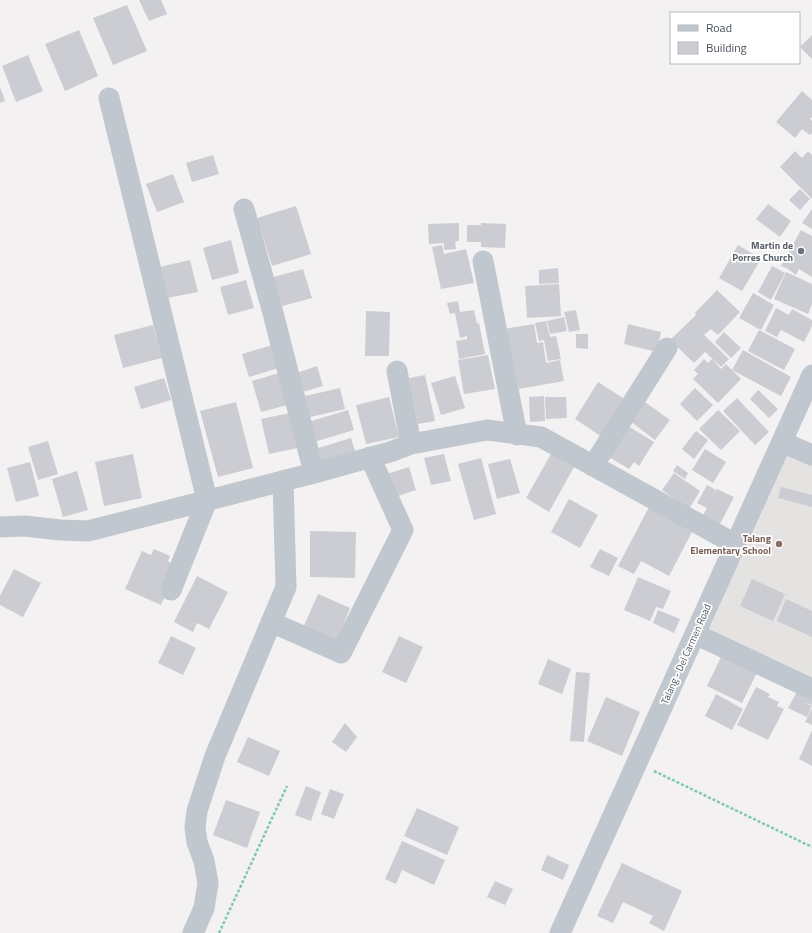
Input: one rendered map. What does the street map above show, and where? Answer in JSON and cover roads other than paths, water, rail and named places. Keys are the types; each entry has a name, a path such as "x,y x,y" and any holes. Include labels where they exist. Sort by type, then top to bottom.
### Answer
{"street":[{"path":"109,98 207,500 172,590"},
{"path":"244,208 273,313 314,473"},
{"path":"483,261 517,434"},
{"path":"592,466 667,348"},
{"path":"397,371 411,444"},
{"name":"Talang - Del Carmen Road","path":"560,933 812,375"},
{"path":"0,527 26,526 60,530 88,531 314,473 390,452 411,444 487,430 541,437 735,544"},
{"path":"782,442 812,455"},
{"path":"271,622 341,653 402,530 370,457"},
{"path":"194,933 204,908 208,883 204,861 197,842 195,827 197,812 215,756 286,587 284,481"},
{"path":"695,634 812,689"}],"place":[{"name":"Martin de Porres Church","path":"801,251"},
{"name":"Talang Elementary School","path":"779,544"}]}
